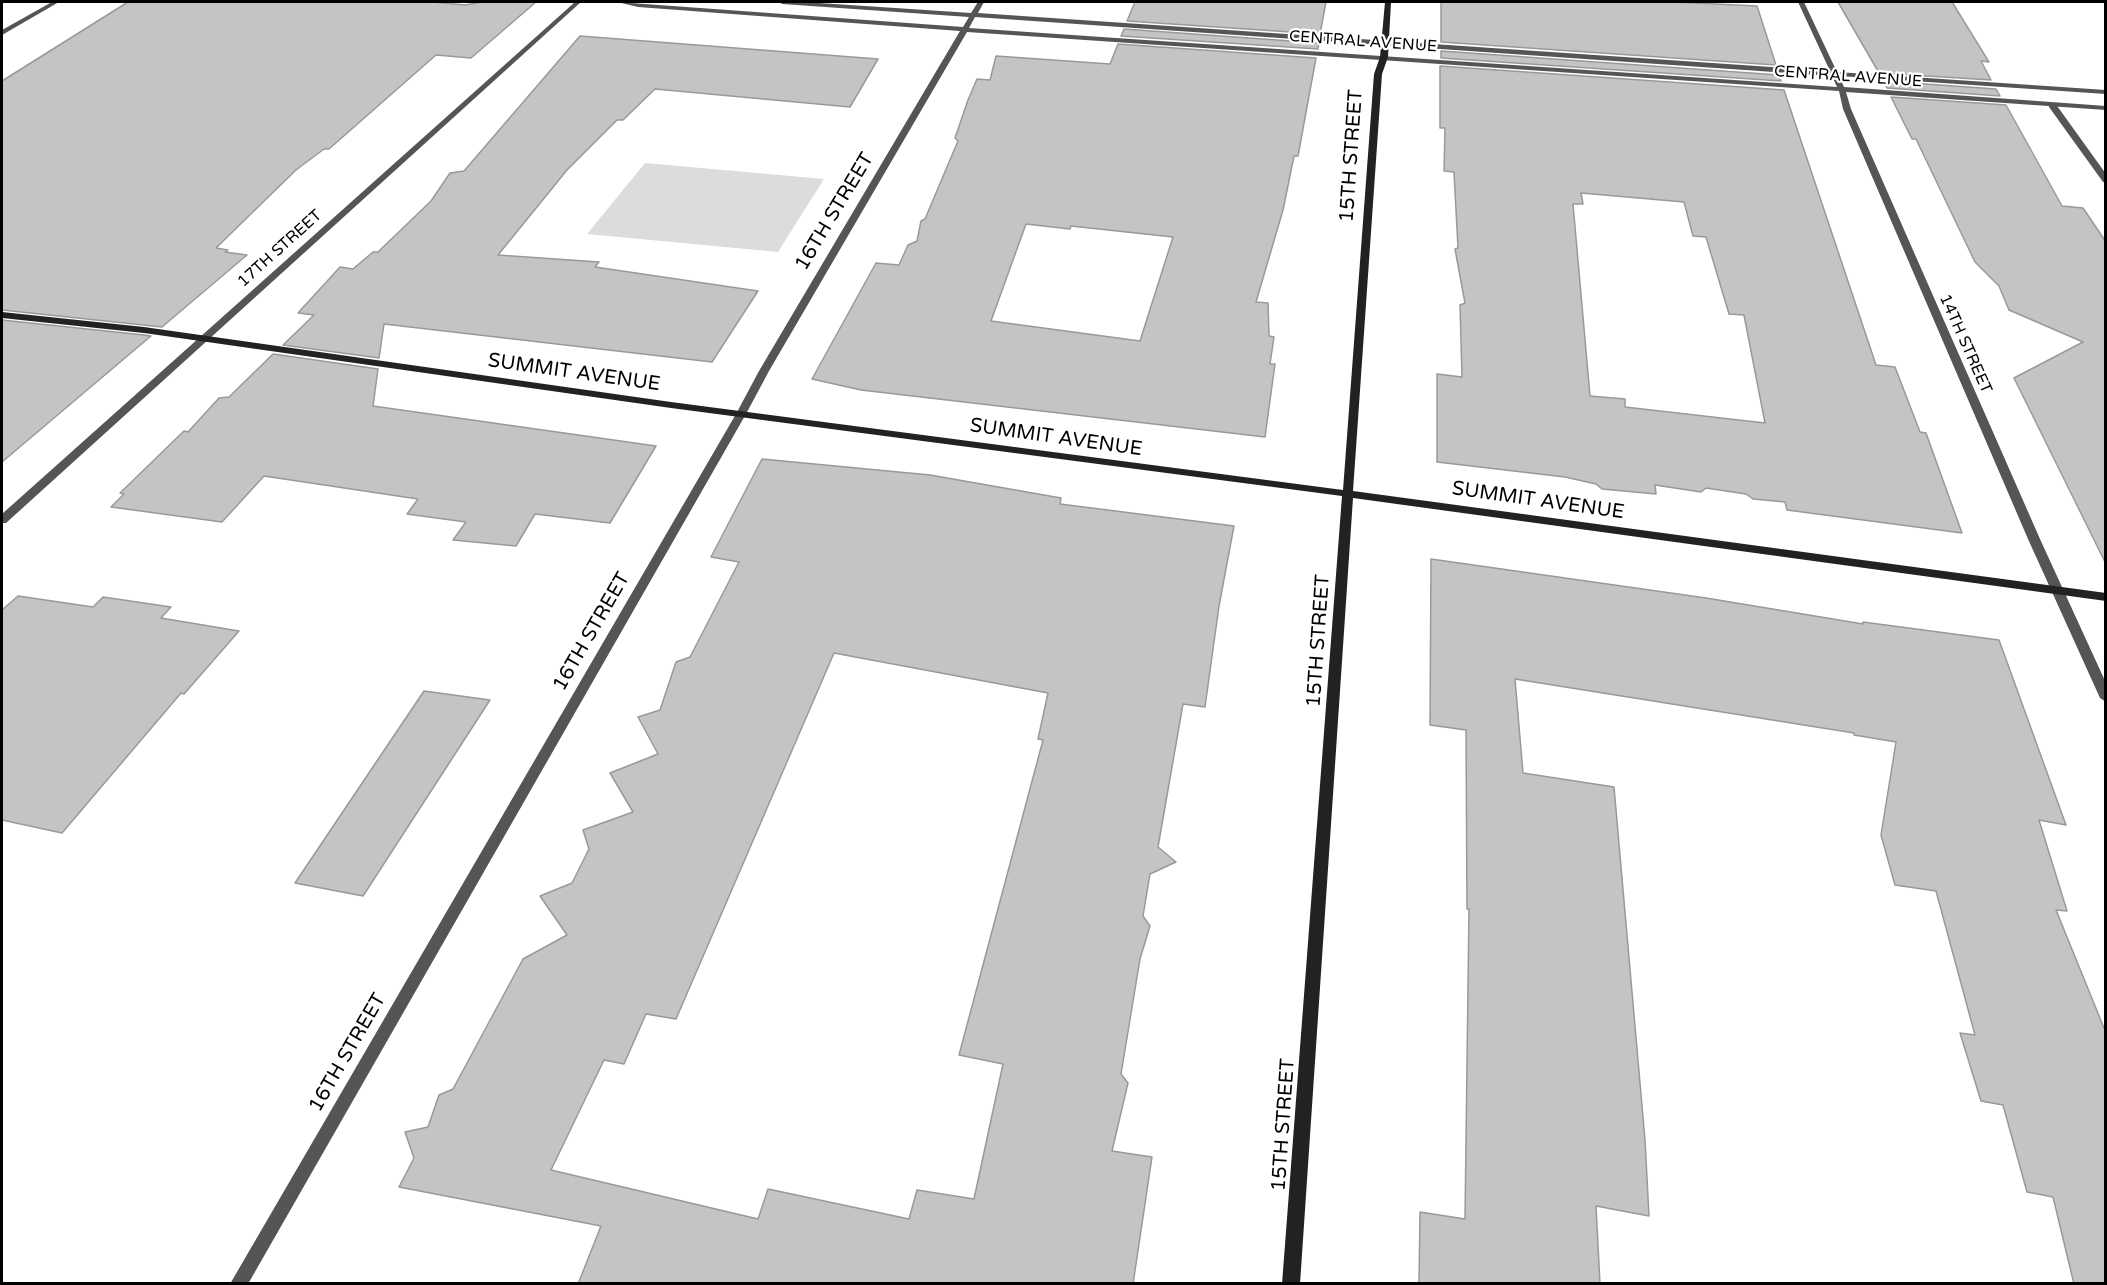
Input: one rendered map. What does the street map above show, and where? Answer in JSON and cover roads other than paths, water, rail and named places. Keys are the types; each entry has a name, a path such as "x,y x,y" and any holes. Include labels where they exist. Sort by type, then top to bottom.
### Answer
{"street":[{"path":"2,33 56,2"},
{"name":"17TH STREET","path":"2,520 578,2"},
{"name":"CENTRAL AVENUE","path":"620,2 638,6 964,30 2106,108"},
{"name":"CENTRAL AVENUE","path":"782,2 1384,41 2106,92"},
{"name":"16TH STREET","path":"238,1284 764,371 981,2"},
{"name":"15TH STREET","path":"1292,1284 1378,74 1384,57 1388,2"},
{"name":"14TH STREET","path":"1801,2 1842,90 1847,109 2056,591 2106,698"},
{"path":"2052,105 2106,180"},
{"name":"SUMMIT AVENUE","path":"2,315 205,338 741,414 2106,597"}]}
